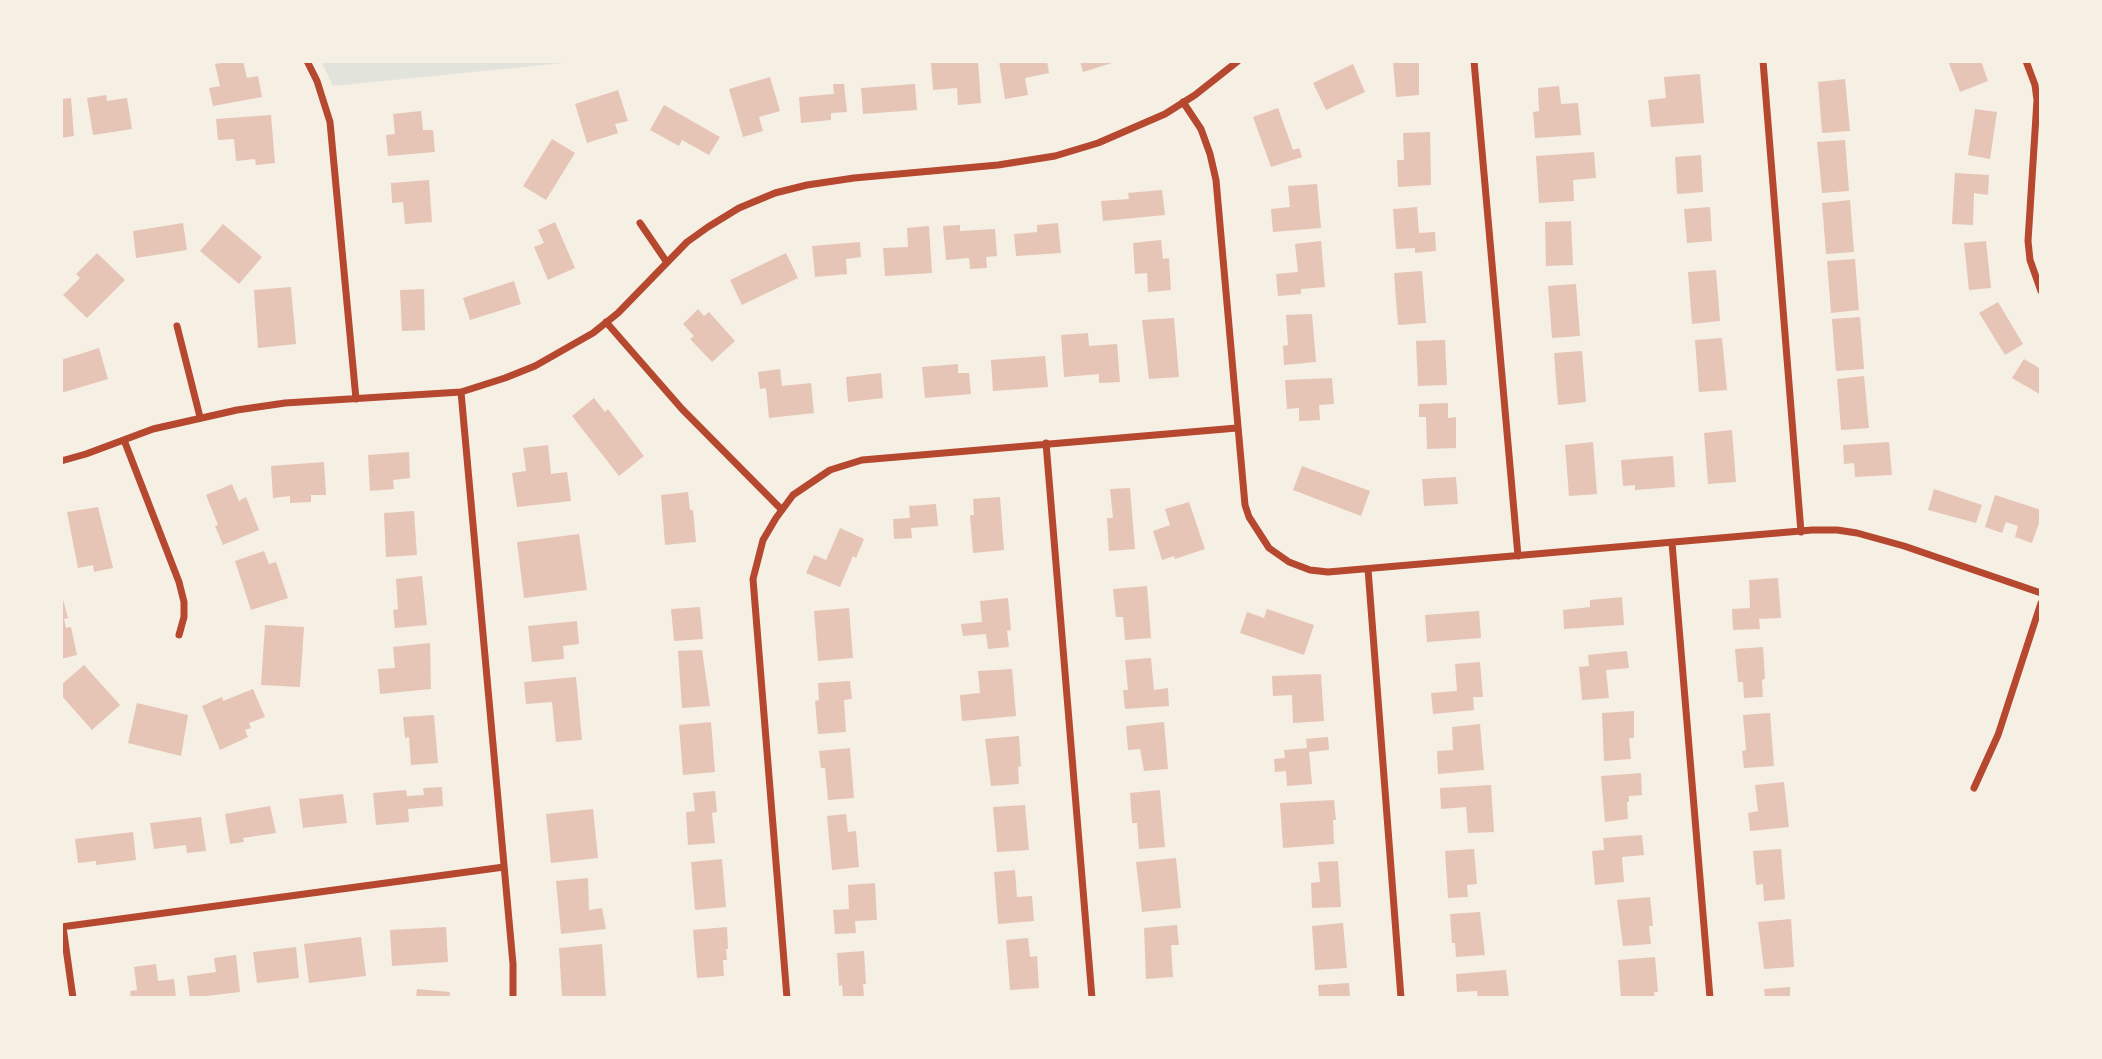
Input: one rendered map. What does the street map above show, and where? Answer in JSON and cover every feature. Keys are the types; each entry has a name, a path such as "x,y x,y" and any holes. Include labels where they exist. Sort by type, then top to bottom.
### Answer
{"street":[{"path":"307,61 317,81 330,122 356,399"},
{"path":"61,460 153,429 200,417 285,403 461,392 536,366 593,333 666,261 708,227 740,208 775,193 854,178 998,165 1055,156 1098,143 1165,114 1238,61"},
{"path":"1474,61 1518,556"},
{"path":"1763,61 1801,532"},
{"path":"2026,61 2039,100 2028,241 2030,260 2041,291"},
{"path":"1183,102 1201,129 1216,180 1245,505 1249,517 1269,548 1289,562 1310,570 1328,572 1837,530 1904,546 2041,593"},
{"path":"640,223 666,261"},
{"path":"606,322 666,391 782,510"},
{"path":"177,326 200,417"},
{"path":"461,392 513,964 513,998"},
{"path":"787,998 753,579 763,540 793,495 830,470 850,462 1237,428"},
{"path":"124,440 179,582 184,602 184,617 179,635"},
{"path":"1046,443 1092,998"},
{"path":"1672,543 1710,998"},
{"path":"1368,569 1401,998"},
{"path":"1974,788 1998,735 2041,603"},
{"path":"73,998 62,927 504,867"}],"shaded area":[{"path":"321,61 584,61 333,86"}],"building":[{"path":"243,61 247,78 258,76 262,97 213,106 209,88 220,86 215,64"},
{"path":"978,61 981,103 958,105 957,88 933,90 931,63"},
{"path":"999,61 1047,61 1049,73 1025,78 1028,95 1005,99"},
{"path":"1080,61 1115,61 1115,62 1083,72"},
{"path":"1393,61 1419,61 1419,95 1396,97"},
{"path":"1948,61 1981,61 1988,81 1960,92"},
{"path":"1353,64 1365,92 1326,110 1313,83"},
{"path":"1700,74 1704,123 1651,127 1648,100 1666,98 1664,77"},
{"path":"770,77 780,111 759,117 763,131 743,137 729,89"},
{"path":"1845,79 1850,131 1822,133 1818,82"},
{"path":"833,84 844,84 847,112 831,113 831,120 801,123 799,97 834,94"},
{"path":"915,84 917,110 863,114 861,88"},
{"path":"1559,86 1561,104 1578,103 1581,135 1535,138 1533,112 1539,111 1538,88"},
{"path":"618,90 628,121 615,124 618,133 587,143 575,104"},
{"path":"106,95 107,101 127,98 132,129 93,135 87,98"},
{"path":"71,98 74,136 61,138 61,99"},
{"path":"664,105 720,137 709,155 682,140 679,146 650,130"},
{"path":"1278,108 1293,150 1299,148 1302,157 1271,167 1253,117"},
{"path":"1975,109 1997,112 1990,159 1968,155"},
{"path":"421,111 423,130 433,130 435,152 388,156 386,135 395,134 393,114"},
{"path":"271,115 275,163 256,165 255,159 236,161 234,139 218,140 216,119"},
{"path":"1430,132 1431,185 1398,187 1397,160 1404,160 1403,133"},
{"path":"552,139 575,153 546,200 523,186"},
{"path":"1845,140 1849,191 1822,193 1817,142"},
{"path":"1594,152 1596,178 1573,180 1574,201 1539,203 1536,156"},
{"path":"1701,155 1703,192 1677,194 1675,157"},
{"path":"1955,173 1989,175 1988,195 1974,193 1973,225 1952,224"},
{"path":"429,180 432,222 405,224 403,202 392,203 391,183"},
{"path":"1317,184 1321,228 1273,232 1271,209 1290,207 1288,186"},
{"path":"1162,190 1165,215 1103,221 1101,201 1129,199 1128,193"},
{"path":"1850,200 1854,252 1826,254 1822,203"},
{"path":"1417,207 1419,233 1435,232 1436,251 1415,253 1415,248 1396,249 1393,209"},
{"path":"1710,207 1712,241 1687,243 1684,209"},
{"path":"1571,221 1573,265 1546,266 1545,222"},
{"path":"555,222 575,268 548,280 534,247 544,243 538,230"},
{"path":"183,223 187,250 136,258 133,231"},
{"path":"1058,223 1061,253 1016,256 1014,234 1037,232 1037,225"},
{"path":"223,224 262,257 239,284 200,251"},
{"path":"960,225 960,231 995,229 997,256 986,257 987,268 970,269 969,258 946,260 943,226"},
{"path":"929,226 932,273 885,276 883,248 908,247 907,228"},
{"path":"1161,240 1163,259 1169,258 1171,290 1148,292 1147,273 1135,274 1133,243"},
{"path":"1321,241 1325,287 1301,289 1301,294 1278,296 1276,274 1298,272 1295,244"},
{"path":"1986,241 1991,288 1969,290 1964,243"},
{"path":"860,242 861,257 846,259 847,274 815,277 812,246"},
{"path":"97,253 125,280 87,318 63,295 80,278 76,274"},
{"path":"786,253 798,278 742,305 730,280"},
{"path":"1855,259 1859,310 1831,313 1827,261"},
{"path":"1716,270 1720,321 1692,324 1688,272"},
{"path":"1422,271 1426,323 1398,325 1394,273"},
{"path":"514,281 521,304 470,320 463,298"},
{"path":"1576,284 1580,336 1552,338 1548,286"},
{"path":"291,287 296,344 258,348 254,290"},
{"path":"424,289 425,330 402,331 400,290"},
{"path":"1998,302 2023,344 2005,355 1979,313"},
{"path":"698,309 704,316 709,312 735,341 712,362 690,339 694,336 683,324"},
{"path":"1312,314 1316,362 1284,365 1283,346 1288,345 1286,315"},
{"path":"1860,317 1864,369 1836,371 1832,319"},
{"path":"1174,318 1179,377 1149,379 1142,320"},
{"path":"1088,333 1089,346 1117,344 1120,382 1099,383 1099,374 1064,377 1061,335"},
{"path":"1722,338 1727,390 1699,392 1695,340"},
{"path":"1445,340 1447,385 1418,386 1416,341"},
{"path":"99,348 108,379 61,393 61,360"},
{"path":"1582,351 1586,402 1558,405 1554,353"},
{"path":"1045,356 1048,387 993,391 991,360"},
{"path":"2024,359 2041,369 2041,395 2012,378"},
{"path":"958,364 958,373 969,373 971,394 925,398 922,367"},
{"path":"780,369 782,386 811,383 814,413 769,418 766,388 760,389 758,372"},
{"path":"881,373 883,398 848,402 846,377"},
{"path":"1864,376 1869,428 1841,430 1837,379"},
{"path":"1332,378 1334,404 1319,405 1320,420 1299,421 1299,408 1287,409 1285,380"},
{"path":"594,398 605,412 608,409 644,456 619,476 572,416"},
{"path":"1448,403 1448,418 1456,417 1456,448 1427,449 1426,417 1419,417 1419,404"},
{"path":"1732,430 1736,482 1708,484 1704,433"},
{"path":"1593,442 1597,494 1569,496 1565,445"},
{"path":"1889,442 1892,475 1855,477 1854,463 1844,464 1843,445"},
{"path":"548,445 551,474 567,472 571,501 517,507 512,473 526,471 523,448"},
{"path":"409,452 410,478 393,480 394,489 370,491 368,455"},
{"path":"1673,456 1675,487 1635,490 1635,485 1623,486 1621,460"},
{"path":"324,462 326,495 311,495 311,502 290,503 290,496 273,498 271,466"},
{"path":"1302,466 1370,491 1361,516 1293,490"},
{"path":"1456,477 1458,504 1424,506 1422,479"},
{"path":"232,484 239,501 246,497 259,530 223,545 206,495"},
{"path":"1130,488 1135,549 1109,551 1107,518 1113,518 1110,489"},
{"path":"1934,489 1982,505 1976,523 1928,510"},
{"path":"688,492 696,542 665,545 661,495"},
{"path":"1995,495 2041,510 2032,543 2015,537 2018,526 2006,522 2002,533 1985,527"},
{"path":"1000,497 1004,550 973,553 970,515 974,515 973,499"},
{"path":"1189,502 1205,549 1175,559 1174,556 1162,560 1153,531 1170,525 1165,509"},
{"path":"936,504 938,526 911,528 912,538 894,539 893,519 910,518 909,506"},
{"path":"98,507 113,568 94,572 93,565 78,568 67,512"},
{"path":"414,511 417,555 386,557 384,513"},
{"path":"840,528 864,539 856,558 853,556 840,587 806,573 814,555 826,560"},
{"path":"579,534 587,590 524,598 517,542"},
{"path":"264,551 269,564 276,562 288,598 251,610 235,561"},
{"path":"422,576 427,625 395,628 393,610 398,609 396,579"},
{"path":"1778,578 1781,618 1759,619 1760,629 1733,630 1732,609 1750,608 1749,580"},
{"path":"1147,586 1151,638 1125,640 1123,617 1116,617 1113,589"},
{"path":"61,592 68,618 64,619 66,628 71,627 77,655 61,659"},
{"path":"1622,597 1624,625 1564,629 1563,610 1590,607 1590,600"},
{"path":"1008,598 1011,630 1007,631 1009,647 988,649 986,634 963,636 961,624 982,622 980,601"},
{"path":"700,607 703,639 674,641 671,609"},
{"path":"849,608 853,658 818,661 814,611"},
{"path":"1267,609 1314,625 1304,655 1240,633 1247,612 1264,618"},
{"path":"1479,611 1481,638 1427,642 1425,615"},
{"path":"577,621 579,644 563,646 564,659 532,662 528,626"},
{"path":"265,625 304,627 300,687 261,685"},
{"path":"430,643 431,689 380,694 378,669 395,668 393,647"},
{"path":"1763,647 1763,697 1744,698 1743,682 1738,682 1735,649"},
{"path":"702,650 710,706 682,708 678,651"},
{"path":"1627,651 1629,668 1606,670 1609,698 1582,700 1579,667 1589,666 1588,655"},
{"path":"1151,658 1154,690 1168,688 1169,706 1125,709 1123,690 1128,690 1125,660"},
{"path":"1480,662 1483,697 1473,697 1474,710 1433,714 1431,693 1457,691 1455,664"},
{"path":"84,665 120,705 92,730 61,695 61,685"},
{"path":"1012,669 1016,716 962,721 960,695 980,693 978,671"},
{"path":"1321,674 1324,721 1293,723 1292,695 1273,696 1272,676"},
{"path":"576,677 582,740 556,742 552,702 526,704 524,682"},
{"path":"850,681 852,699 844,700 846,732 818,734 815,701 819,700 818,683"},
{"path":"253,689 265,717 249,723 251,728 245,730 248,737 220,750 202,706 222,697 223,701"},
{"path":"137,703 188,715 181,756 128,743"},
{"path":"1634,711 1634,738 1629,738 1631,759 1604,761 1602,713"},
{"path":"1770,713 1774,766 1744,768 1742,751 1746,750 1743,715"},
{"path":"434,715 438,763 411,765 409,737 405,738 403,717"},
{"path":"711,722 715,772 683,775 679,725"},
{"path":"1164,722 1168,769 1144,771 1140,749 1128,750 1126,726"},
{"path":"1480,724 1484,770 1438,774 1437,751 1453,750 1452,727"},
{"path":"1019,736 1019,784 991,786 985,739"},
{"path":"1328,737 1329,750 1309,752 1312,784 1287,786 1286,771 1275,772 1274,759 1285,758 1284,750 1307,748 1306,739"},
{"path":"850,748 854,798 828,800 825,768 821,768 819,751"},
{"path":"1641,773 1642,795 1629,796 1628,819 1605,822 1601,776"},
{"path":"1784,782 1789,827 1750,831 1748,813 1758,811 1755,785"},
{"path":"1491,785 1494,832 1468,833 1466,807 1441,809 1440,788"},
{"path":"442,787 443,806 408,809 409,822 376,825 373,793 406,790 407,796 424,795 423,788"},
{"path":"1160,790 1165,847 1139,849 1137,823 1132,823 1130,793"},
{"path":"715,791 717,812 712,813 715,843 688,845 686,812 695,811 693,793"},
{"path":"343,794 347,823 303,828 299,799"},
{"path":"1334,800 1334,844 1283,848 1280,803"},
{"path":"1025,805 1029,850 997,852 993,807"},
{"path":"270,806 276,833 243,838 244,842 230,844 225,814"},
{"path":"593,809 598,858 551,863 546,814"},
{"path":"846,814 848,832 856,831 859,867 832,870 827,816"},
{"path":"201,817 206,851 187,853 186,845 154,849 150,823"},
{"path":"133,832 136,860 96,865 96,861 78,863 75,839"},
{"path":"1642,835 1644,855 1622,857 1624,882 1595,885 1592,851 1604,850 1603,838"},
{"path":"1474,849 1477,884 1467,885 1468,897 1448,898 1445,851"},
{"path":"1781,849 1785,899 1764,901 1763,884 1756,885 1753,851"},
{"path":"1176,858 1181,908 1142,912 1136,862"},
{"path":"722,859 726,907 695,910 691,862"},
{"path":"1338,861 1341,907 1312,908 1311,883 1320,882 1318,862"},
{"path":"1015,870 1017,897 1032,896 1034,921 998,924 994,872"},
{"path":"588,878 589,910 602,908 606,929 561,934 556,881"},
{"path":"875,883 877,920 855,921 856,933 835,934 833,910 849,909 848,885"},
{"path":"1650,897 1653,926 1649,926 1651,944 1623,946 1617,900"},
{"path":"1480,912 1485,955 1456,957 1450,914"},
{"path":"1791,919 1794,967 1764,969 1758,922"},
{"path":"1343,923 1347,968 1315,970 1312,926"},
{"path":"1177,925 1179,945 1171,945 1173,977 1146,979 1144,928"},
{"path":"446,927 448,962 392,966 390,930"},
{"path":"727,927 728,949 727,960 723,960 724,976 697,978 693,930"},
{"path":"361,937 366,976 309,983 304,944"},
{"path":"1028,938 1030,957 1037,956 1039,988 1010,990 1006,940"},
{"path":"602,944 606,998 562,998 559,948"},
{"path":"296,947 299,978 257,983 253,952"},
{"path":"864,951 864,998 843,998 842,985 839,986 837,953"},
{"path":"236,955 240,992 190,998 187,976 216,972 214,958"},
{"path":"1655,957 1658,992 1654,992 1655,998 1621,998 1618,960"},
{"path":"156,964 158,981 174,979 176,998 131,998 130,991 137,990 134,967"},
{"path":"1506,970 1509,998 1478,998 1477,991 1457,992 1456,974"},
{"path":"1349,983 1350,998 1319,998 1318,985"},
{"path":"1790,987 1790,998 1765,998 1764,989"},
{"path":"417,989 450,992 449,998 416,998"}]}
